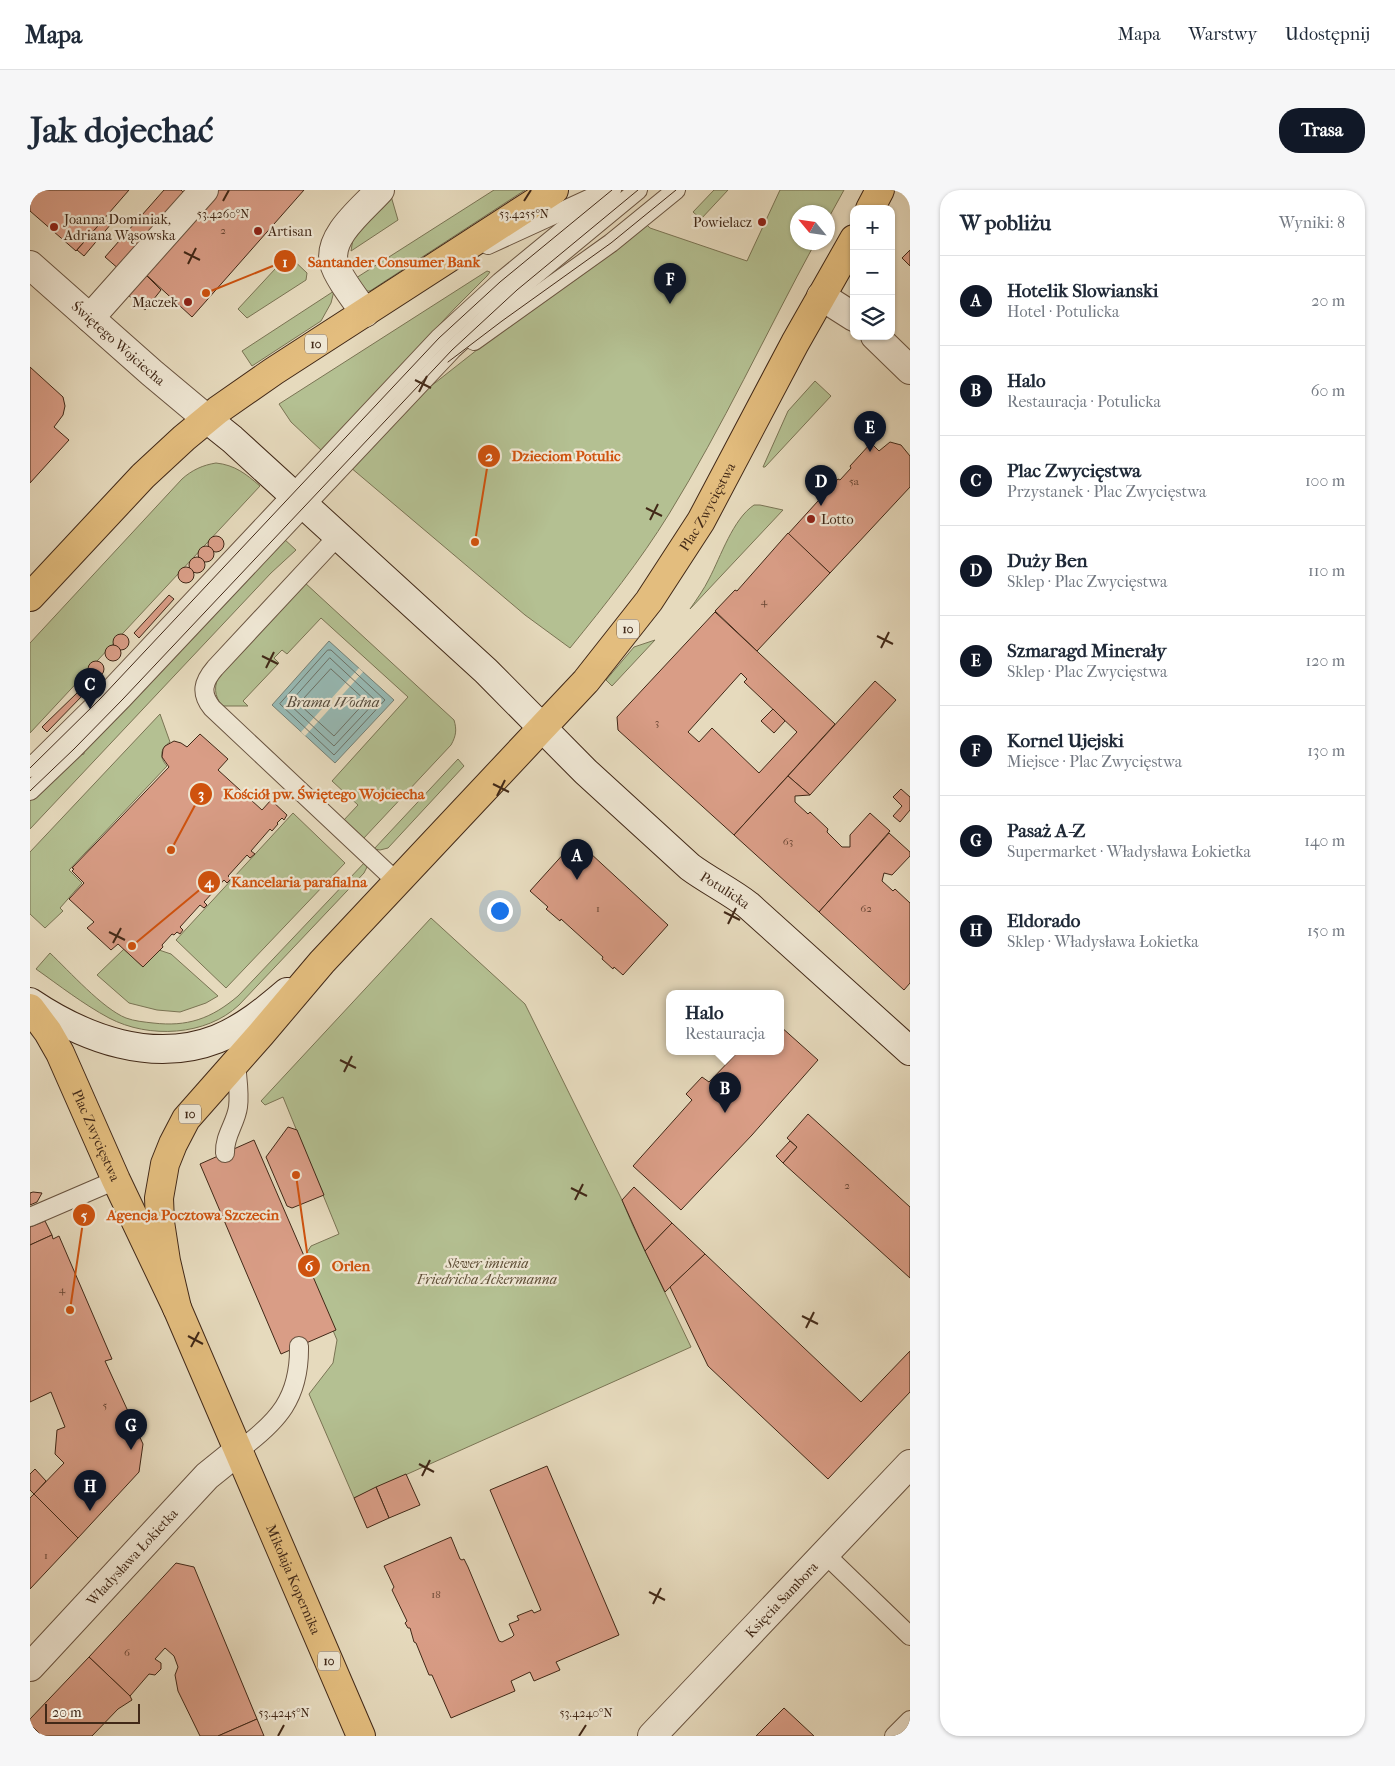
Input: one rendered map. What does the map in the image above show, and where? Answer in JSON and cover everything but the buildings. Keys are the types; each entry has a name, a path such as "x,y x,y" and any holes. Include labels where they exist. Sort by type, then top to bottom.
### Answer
{"main road":[{"name":"10","path":"30,597 143,476 207,419 274,371 554,190"},
{"path":"872,205 880,190"},
{"name":"10","path":"822,296 850,246"},
{"name":"Plac Zwycięstwa","path":"177,1308 168,1275 160,1222 159,1198 165,1164 186,1119 322,962 603,661 649,601 708,509 822,296"},
{"name":"Plac Zwycięstwa","path":"30,1008 48,1032 60,1053 116,1180 177,1308"},
{"name":"Mikołaja Kopernika","path":"177,1308 361,1736"}],"street":[{"path":"90,318 204,190"},
{"path":"365,313 336,268 333,255 340,233 380,190"},
{"name":"Świętego Wojciecha","path":"30,265 207,419"},
{"path":"822,296 850,314"},
{"path":"879,340 910,370"},
{"path":"207,419 486,670 542,728"},
{"name":"Potulicka","path":"542,728 586,772 690,867 748,905 910,1050"},
{"name":"Plac Zwycięstwa","path":"30,1002 64,1023 113,1042 150,1049 181,1049 218,1038 245,1025 322,962"},
{"name":"Władysława Łokietka","path":"30,1667 207,1476 238,1451"},
{"name":"Księcia Sambora","path":"652,1736 910,1464"}],"lane":[{"path":"427,273 610,190"},
{"path":"30,791 92,731 298,500 439,338 500,282 610,190"},
{"path":"30,768 298,500 404,399 489,314 638,190"},
{"path":"404,399 468,346 611,243 676,190"},
{"path":"338,536 212,672 204,684 204,694 212,708 397,882"},
{"path":"225,1153 225,1142 238,1108 236,1063"},
{"path":"30,1217 116,1180"},
{"path":"238,1451 254,1439 281,1412 297,1379 299,1346"},
{"path":"825,1554 910,1636"},
{"path":"894,1736 910,1720"}],"green space":[{"path":"494,190 525,190 370,291 367,291 356,278"},
{"path":"714,190 728,190 701,219 693,212"},
{"path":"780,190 844,190 835,206 790,205 790,250 811,250 708,447 669,514 622,583 570,648 525,615 350,467 426,390 515,320 647,225 650,228 747,261"},
{"path":"391,196 398,220 351,251 353,239 357,231"},
{"path":"288,255 307,273 306,280 247,318 238,309"},
{"path":"487,271 490,272 487,276 322,451 291,422 279,404"},
{"path":"334,291 331,303 321,321 252,366 242,351"},
{"path":"815,381 831,396 763,467 788,411"},
{"path":"216,463 240,471 260,486 30,733 30,643 182,479 198,468"},
{"path":"754,505 783,510 690,609 707,583 740,519"},
{"path":"283,538 296,550 271,573 30,829 30,800 77,756 84,754 84,749"},
{"path":"304,582 454,720 455,724 456,733 451,745 363,839 343,821 358,805 332,781 408,697 321,618 287,654 282,650 274,658 279,663 243,701 248,706 222,706 216,694 216,683 219,674"},
{"path":"655,640 612,686 606,680 634,647"},
{"path":"160,714 170,742 164,747 162,753 167,766 69,870 82,883 60,908 63,911 45,928 30,914 30,852"},
{"path":"458,759 464,766 388,848 374,849"},
{"path":"293,813 345,863 226,988 176,940"},
{"path":"366,861 367,867 364,873 239,1005 226,1015 210,1023 177,1031 159,1031 125,1025 90,1007 36,969 50,953 107,1007 129,1019 165,1024 198,1020 228,1004 238,996"},
{"name":"Skwer imienia Friedricha Ackermanna","path":"431,918 525,1004 622,1200 691,1347 354,1498 309,1394 333,1363 337,1340 303,1259 311,1246 339,1234 283,1097 265,1105 261,1101"},
{"path":"124,949 143,967 159,950 171,954 218,996 206,1003 180,1012 157,1010 129,1003 97,975"}],"water":[{"name":"Brama Wodna","path":"329,641 394,700 335,763 272,705"}],"pier":[{"path":"359,668 363,672 305,736 301,732"}],"tram line":[{"path":"30,768 100,699 439,338 500,282 612,190"},
{"path":"30,791 123,699 452,350 517,290 638,190"},
{"path":"448,362 611,243 676,190"}],"place":[{"name":"Powielacz","path":"762,222"},
{"name":"Joanna Dominiak, Adriana Wąsowska","path":"54,227"},
{"name":"Artisan","path":"258,231"},
{"name":"Santander Consumer Bank","path":"206,293"},
{"name":"Maczek","path":"188,302"},
{"name":"Kornel Ujejski","path":"670,304"},
{"name":"Szmaragd Minerały","path":"870,452"},
{"name":"Duży Ben","path":"821,506"},
{"name":"Lotto","path":"811,519"},
{"name":"Dzieciom Potulic","path":"475,542"},
{"name":"Plac Zwycięstwa","path":"90,709"},
{"name":"Kościół pw. Świętego Wojciecha","path":"171,850"},
{"name":"Hotelik Slowianski","path":"577,880"},
{"name":"Kancelaria parafialna","path":"132,946"},
{"name":"Halo","path":"725,1113"},
{"name":"Orlen","path":"296,1175"},
{"name":"Agencja Pocztowa Szczecin","path":"70,1310"},
{"name":"Pasaż A-Z","path":"131,1450"},
{"name":"Eldorado","path":"90,1511"}]}
